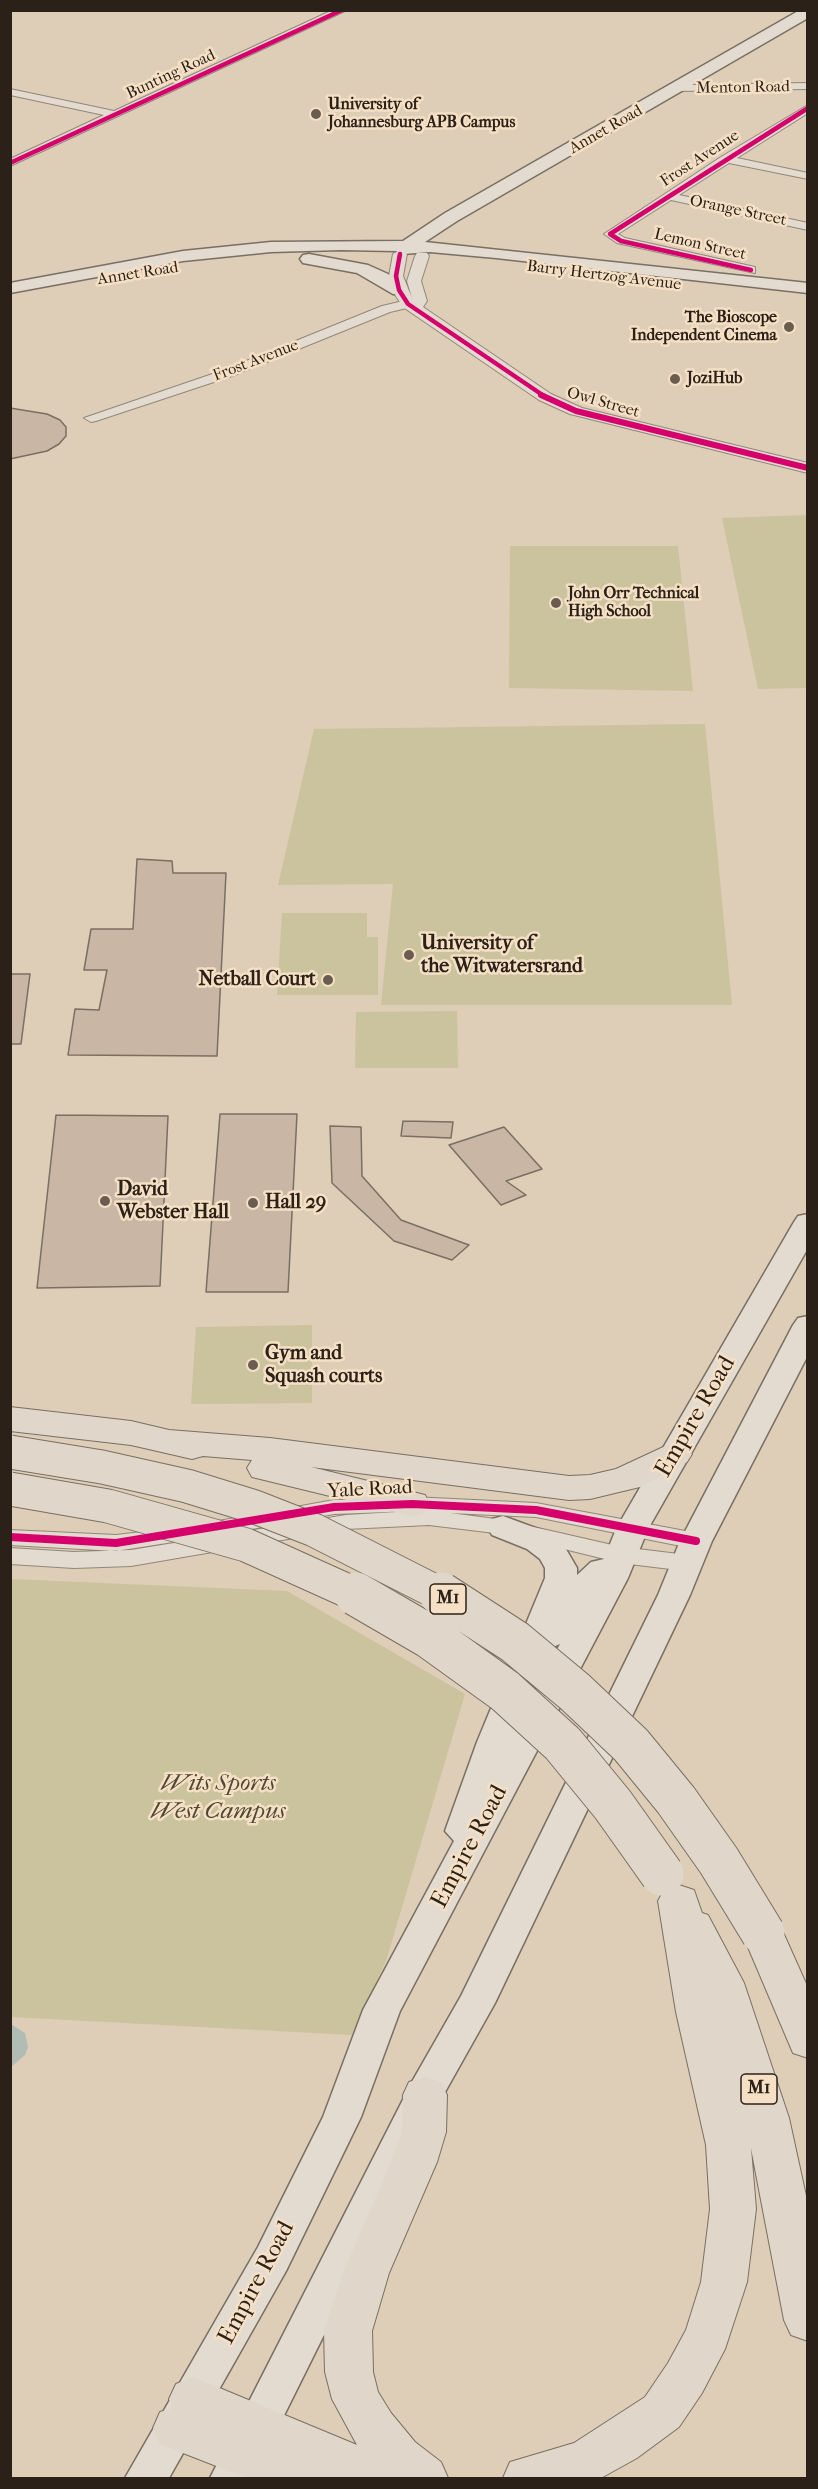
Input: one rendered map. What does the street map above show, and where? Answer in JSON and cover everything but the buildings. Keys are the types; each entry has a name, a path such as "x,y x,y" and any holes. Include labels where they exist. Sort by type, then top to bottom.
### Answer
{"highway":[{"path":"10,1419 131,1433 171,1441 412,1504"},
{"path":"171,1441 270,1450 569,1488 590,1488 627,1478 674,1454"},
{"name":"M1","path":"10,1452 102,1467 187,1486 314,1530 402,1573 514,1642 576,1692 631,1745 682,1809 719,1861 763,1933 807,2041"},
{"name":"M1","path":"10,1489 108,1506 246,1545 332,1582 430,1637 505,1691 563,1744 614,1805 671,1887 723,1983 753,2069 767,2118 807,2320"},
{"path":"527,2478 585,2462 620,2442 662,2412 685,2378 708,2334 724,2282 733,2209 728,2145 717,2083 698,2012 671,1887"},
{"path":"424,2478 398,2458 374,2429 356,2398 349,2372 348,2331 366,2273 414,2162 424,2132 425,2095"},
{"path":"185,2413 244,2453 303,2478"},
{"path":"244,2453 348,2465 391,2478"}],"main road":[{"name":"Annet Road","path":"426,251 807,12"},
{"name":"Annet Road","path":"10,294 172,268 259,258 403,250 452,217 807,20"},
{"path":"312,245 400,234 452,217"},
{"name":"Annet Road","path":"10,288 183,256 312,245 403,250"},
{"name":"Barry Hertzog Avenue","path":"403,250 807,288"},
{"name":"Barry Hertzog Avenue","path":"426,251 807,299"},
{"path":"259,258 304,259 342,264 373,274 411,301"},
{"name":"Empire Road","path":"146,2478 272,2259 328,2147 382,2010 489,1812 623,1549 674,1454 807,1222"},
{"path":"244,2453 425,2095 476,2003 675,1594 691,1552 807,1325"},
{"path":"408,1962 463,1833 494,1742 561,1578 561,1569 552,1552 538,1541 502,1527"},
{"path":"520,1678 597,1572 623,1549"}],"street":[{"name":"Bunting Road","path":"10,163 342,10"},
{"name":"Menton Road","path":"686,89 807,86"},
{"path":"10,92 117,115"},
{"name":"Frost Avenue","path":"610,236 613,231 807,108"},
{"path":"725,159 807,176"},
{"name":"Orange Street","path":"668,196 807,226"},
{"name":"Lemon Street","path":"610,236 621,241 751,270"},
{"path":"403,250 396,276 411,301"},
{"path":"411,301 414,281 426,251"},
{"name":"Frost Avenue","path":"91,418 228,373 411,301"},
{"name":"Owl Street","path":"411,301 514,377 558,404 606,419 807,468"},
{"name":"Yale Road","path":"10,1537 116,1543 237,1525 334,1507 412,1504 536,1510 623,1549"},
{"name":"Yale Road","path":"10,1556 74,1560 131,1558 375,1519 429,1518 502,1527 623,1549 691,1552"}],"green space":[{"path":"807,515 807,688 758,689 722,518"},
{"path":"510,546 678,546 693,691 509,688"},
{"path":"705,724 732,1005 381,1005 393,884 278,885 314,729"},
{"path":"282,913 367,913 367,937 378,937 378,995 277,995"},
{"path":"457,1011 458,1068 355,1068 356,1012"},
{"name":"Gym and Squash courts","path":"312,1325 312,1403 191,1404 196,1327"},
{"name":"Wits Sports West Campus","path":"10,1579 287,1591 465,1694 387,1958 352,2035 11,2017"}],"shaded area":[{"path":"11,2024 25,2033 28,2047 25,2055 11,2067"}],"cycle path":[{"path":"10,163 342,10"},
{"path":"751,270 621,241 610,234 808,108"},
{"path":"400,254 396,276 399,290 408,304 545,397 576,411 808,468"},
{"path":"10,1537 116,1543 237,1525 334,1507 412,1504 536,1510 696,1541"}],"place":[{"name":"University of Johannesburg APB Campus","path":"316,114"},
{"name":"The Bioscope Independent Cinema","path":"789,327"},
{"name":"JoziHub","path":"675,379"},
{"name":"John Orr Technical High School","path":"556,603"},
{"name":"University of the Witwatersrand","path":"409,955"},
{"name":"Netball Court","path":"328,980"},
{"name":"David Webster Hall","path":"105,1201"},
{"name":"Hall 29","path":"253,1203"},
{"name":"Gym and Squash courts","path":"253,1365"}]}
